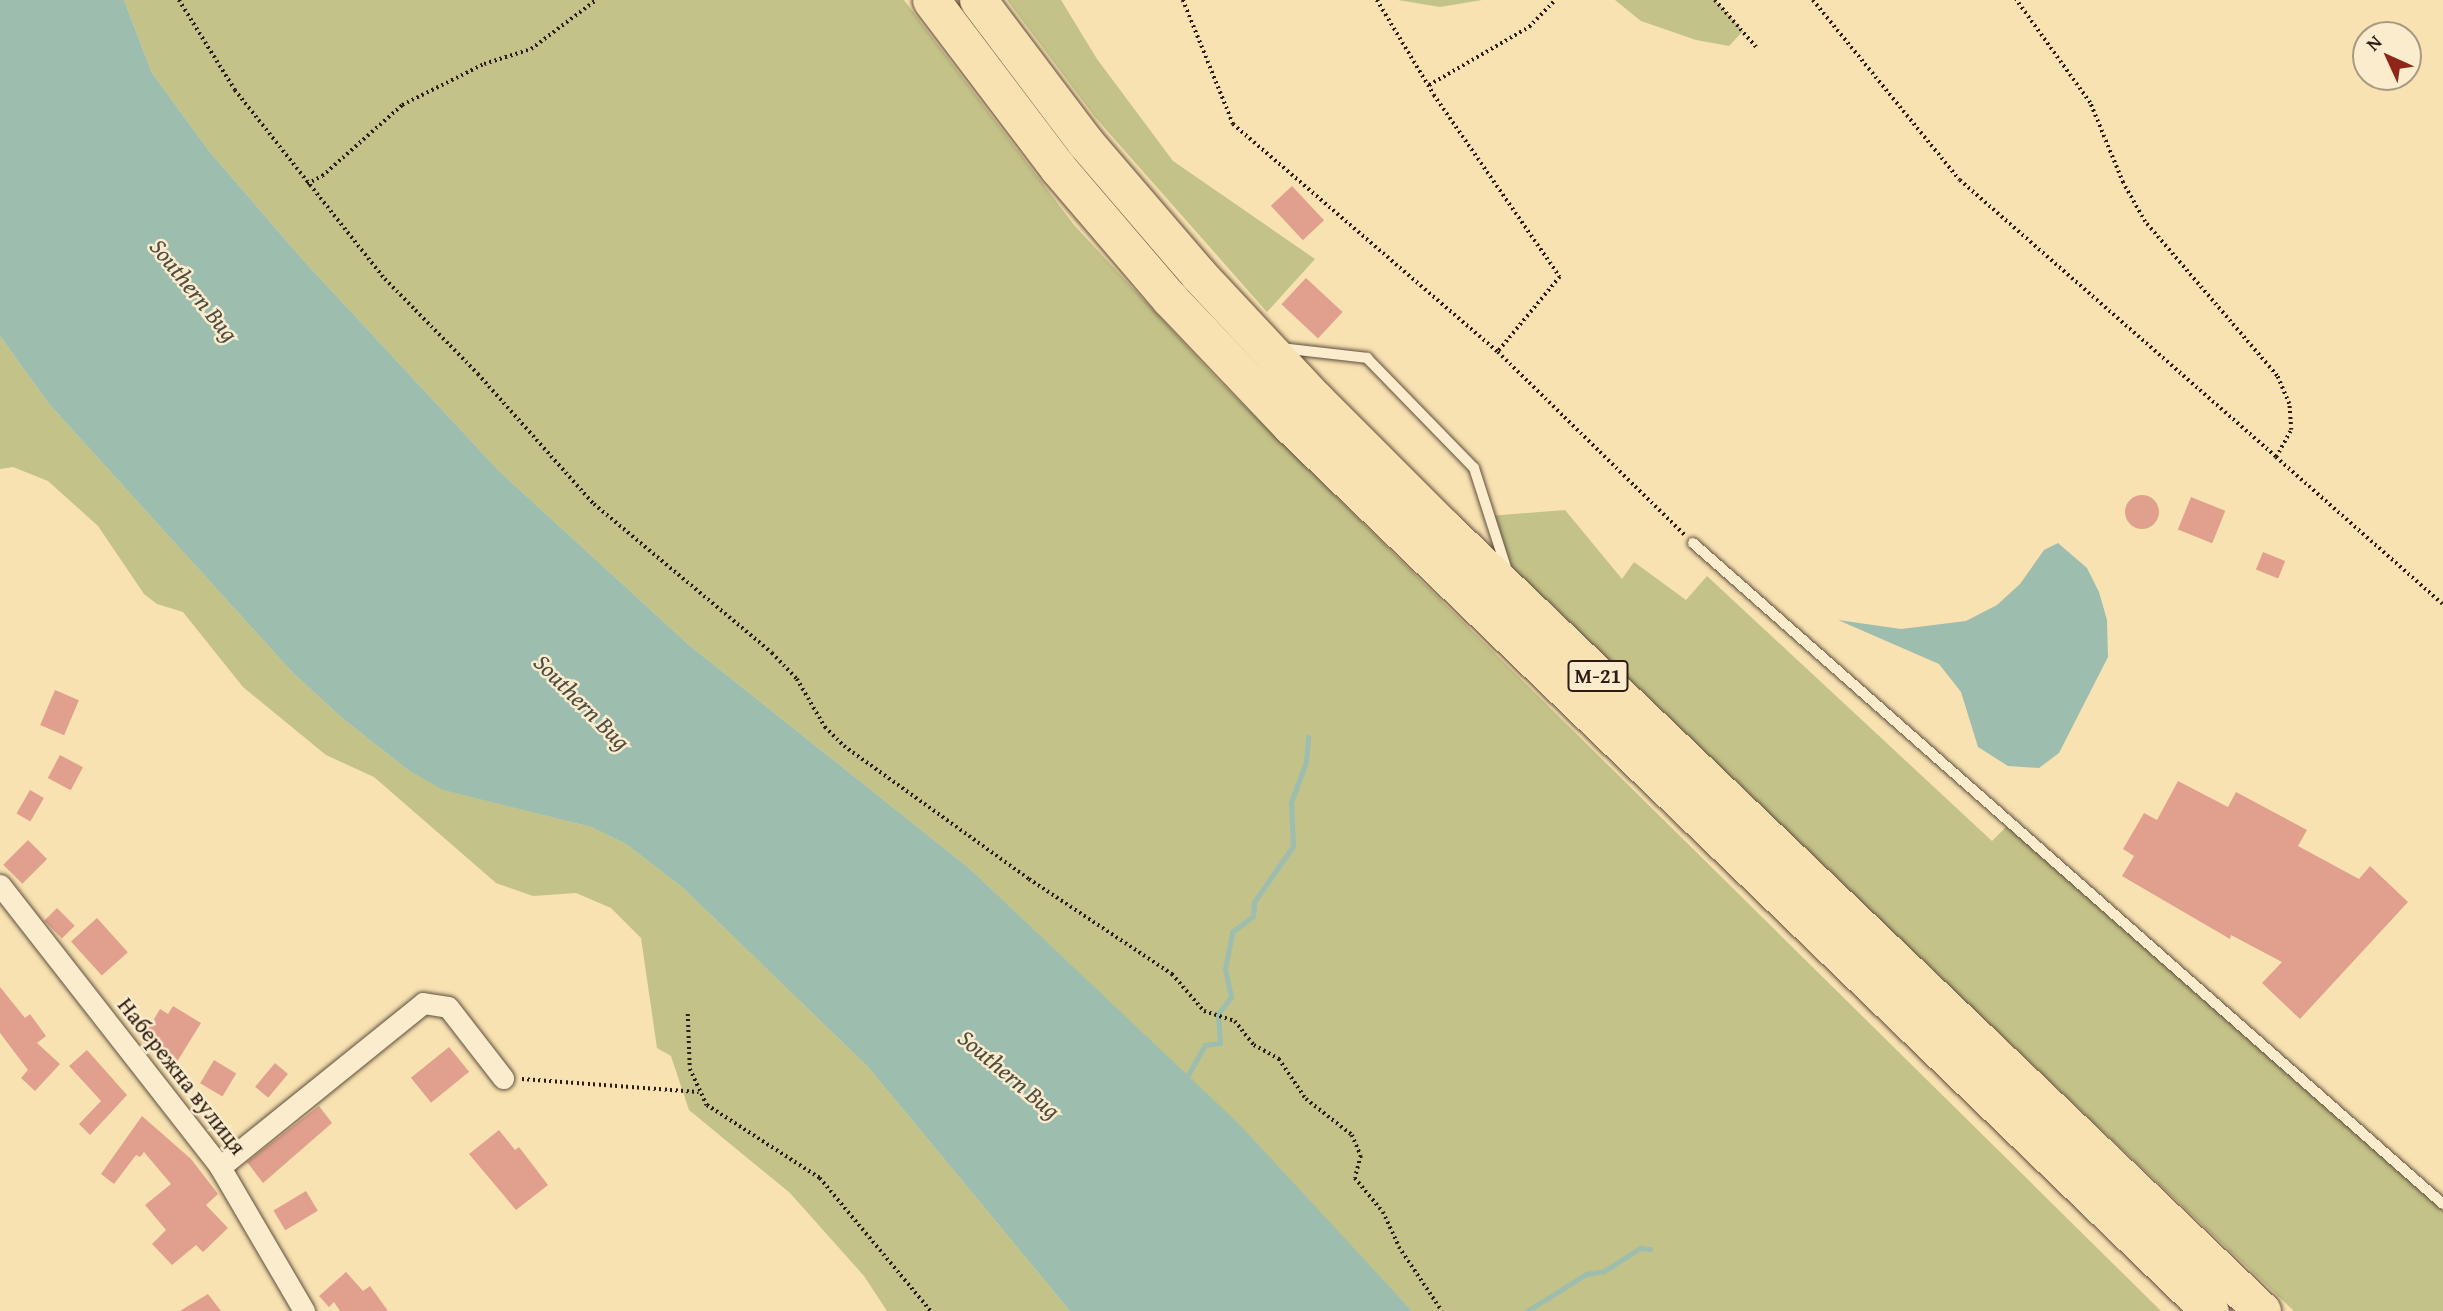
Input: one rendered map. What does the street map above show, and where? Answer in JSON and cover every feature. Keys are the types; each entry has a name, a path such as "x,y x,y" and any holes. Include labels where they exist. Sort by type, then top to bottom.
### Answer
{"highway":[{"name":"М-21","path":"931,0 1058,167 1170,299 1290,425 2210,1311"},
{"name":"М-21","path":"978,0 1085,142 1316,400 1516,597 2262,1311"},
{"path":"1290,425 1316,400"}],"street":[{"name":"Набережна вулиця","path":"0,885 220,1167 304,1311"},
{"path":"220,1167 423,1003 448,1007 503,1078"}],"lane":[{"path":"1265,346 1367,358 1474,468 1516,597"},
{"path":"1693,543 2443,1204"}],"path":[{"path":"179,0 235,90 385,279 478,374 594,505 772,653 844,746 1029,879 1172,974 1212,1017 1235,1021 1254,1045 1279,1059 1306,1099 1352,1135 1360,1156 1355,1178 1383,1212 1399,1247 1443,1311"},
{"path":"307,184 322,177 402,105 484,64 531,49 596,0"},
{"path":"1183,0 1233,124 1498,352 1693,543"},
{"path":"1377,0 1429,85 1560,277 1498,352"},
{"path":"1429,85 1529,27 1555,0"},
{"path":"1715,0 1758,49"},
{"path":"1813,0 1960,180 2443,604"},
{"path":"2016,0 2090,103 2123,183 2145,222 2277,376 2289,404 2291,430 2276,457"},
{"path":"688,1014 690,1069 699,1092 719,1116 820,1178 931,1311"},
{"path":"503,1078 699,1092"}],"shaded area":[{"path":"124,0 904,0 1074,225 1219,381 2161,1311 1412,1311 1217,1104 969,868 689,645 499,471 303,260 209,151 152,73"},
{"path":"1007,0 1061,0 1097,59 1173,161 1315,259 1267,312 1095,117"},
{"path":"1398,0 1482,0 1440,7"},
{"path":"1615,0 1715,0 1743,31 1729,46 1696,40 1641,21"},
{"path":"0,336 49,404 292,672 342,718 408,770 444,790 591,827 626,844 683,888 868,1067 1070,1311 887,1311 864,1276 790,1193 689,1110 671,1056 657,1048 641,938 611,908 576,893 533,896 496,883 374,777 326,755 243,687 183,612 157,604 144,594 98,526 48,481 13,467 0,469"},
{"path":"1565,510 1622,579 1634,562 1686,600 1707,576 1992,841 2009,824 2443,1205 2443,1311 2294,1311 1507,570 1489,516"}],"water":[{"name":"Southern Bug","path":"0,0 124,0 152,73 209,151 303,260 499,471 689,645 969,868 1238,1123 1412,1311 1070,1311 868,1067 683,888 626,844 591,827 443,790 408,770 342,718 292,672 49,404 0,336"},
{"path":"2058,543 2087,568 2099,592 2107,620 2108,657 2059,753 2039,768 2008,766 1978,747 1961,692 1939,664 1838,620 1901,629 1966,621 1997,605 2020,584 2044,550"}],"building":[{"path":"1292,186 1324,220 1303,240 1271,206"},
{"path":"1306,278 1343,312 1318,338 1281,304"},
{"path":"2142,495 2154,500 2159,512 2154,524 2142,529 2130,524 2125,512 2130,500"},
{"path":"2191,497 2225,511 2212,543 2178,529"},
{"path":"2263,552 2285,561 2278,579 2256,570"},
{"path":"55,690 79,700 64,735 40,725"},
{"path":"60,755 83,767 71,790 48,778"},
{"path":"2178,781 2228,807 2236,792 2307,830 2298,846 2359,879 2370,866 2408,902 2300,1019 2262,983 2282,962 2231,935 2230,939 2122,876 2134,856 2123,849 2144,813 2157,820"},
{"path":"30,790 44,798 30,821 16,813"},
{"path":"28,840 47,859 22,884 3,865"},
{"path":"57,908 75,926 62,938 44,921"},
{"path":"97,918 128,952 102,976 71,941"},
{"path":"0,987 25,1018 30,1014 46,1036 37,1043 60,1064 35,1091 21,1078 28,1070 0,1033"},
{"path":"173,1006 201,1023 175,1065 141,1041 160,1009 168,1014"},
{"path":"449,1047 469,1072 431,1103 411,1078"},
{"path":"87,1050 127,1095 90,1135 79,1124 101,1101 69,1066"},
{"path":"214,1060 236,1073 222,1097 200,1083"},
{"path":"275,1063 288,1074 268,1098 255,1087"},
{"path":"319,1106 332,1123 263,1183 247,1162"},
{"path":"142,1116 191,1159 218,1194 206,1205 228,1228 203,1252 196,1245 172,1265 152,1244 166,1230 145,1205 171,1184 144,1152 140,1157 136,1155 114,1184 101,1174"},
{"path":"499,1130 515,1150 519,1147 548,1185 516,1210 469,1154"},
{"path":"306,1191 318,1211 285,1230 273,1211"},
{"path":"346,1272 363,1291 370,1286 388,1311 340,1311 334,1302 329,1307 319,1296"},
{"path":"208,1294 221,1311 180,1311"}],"waterway":[{"path":"1185,1080 1205,1045 1220,1043 1218,1014 1231,997 1225,969 1232,932 1253,916 1254,902 1293,846 1291,802 1306,762 1308,737"},
{"path":"1527,1311 1586,1274 1604,1271 1640,1248 1650,1249"}]}
